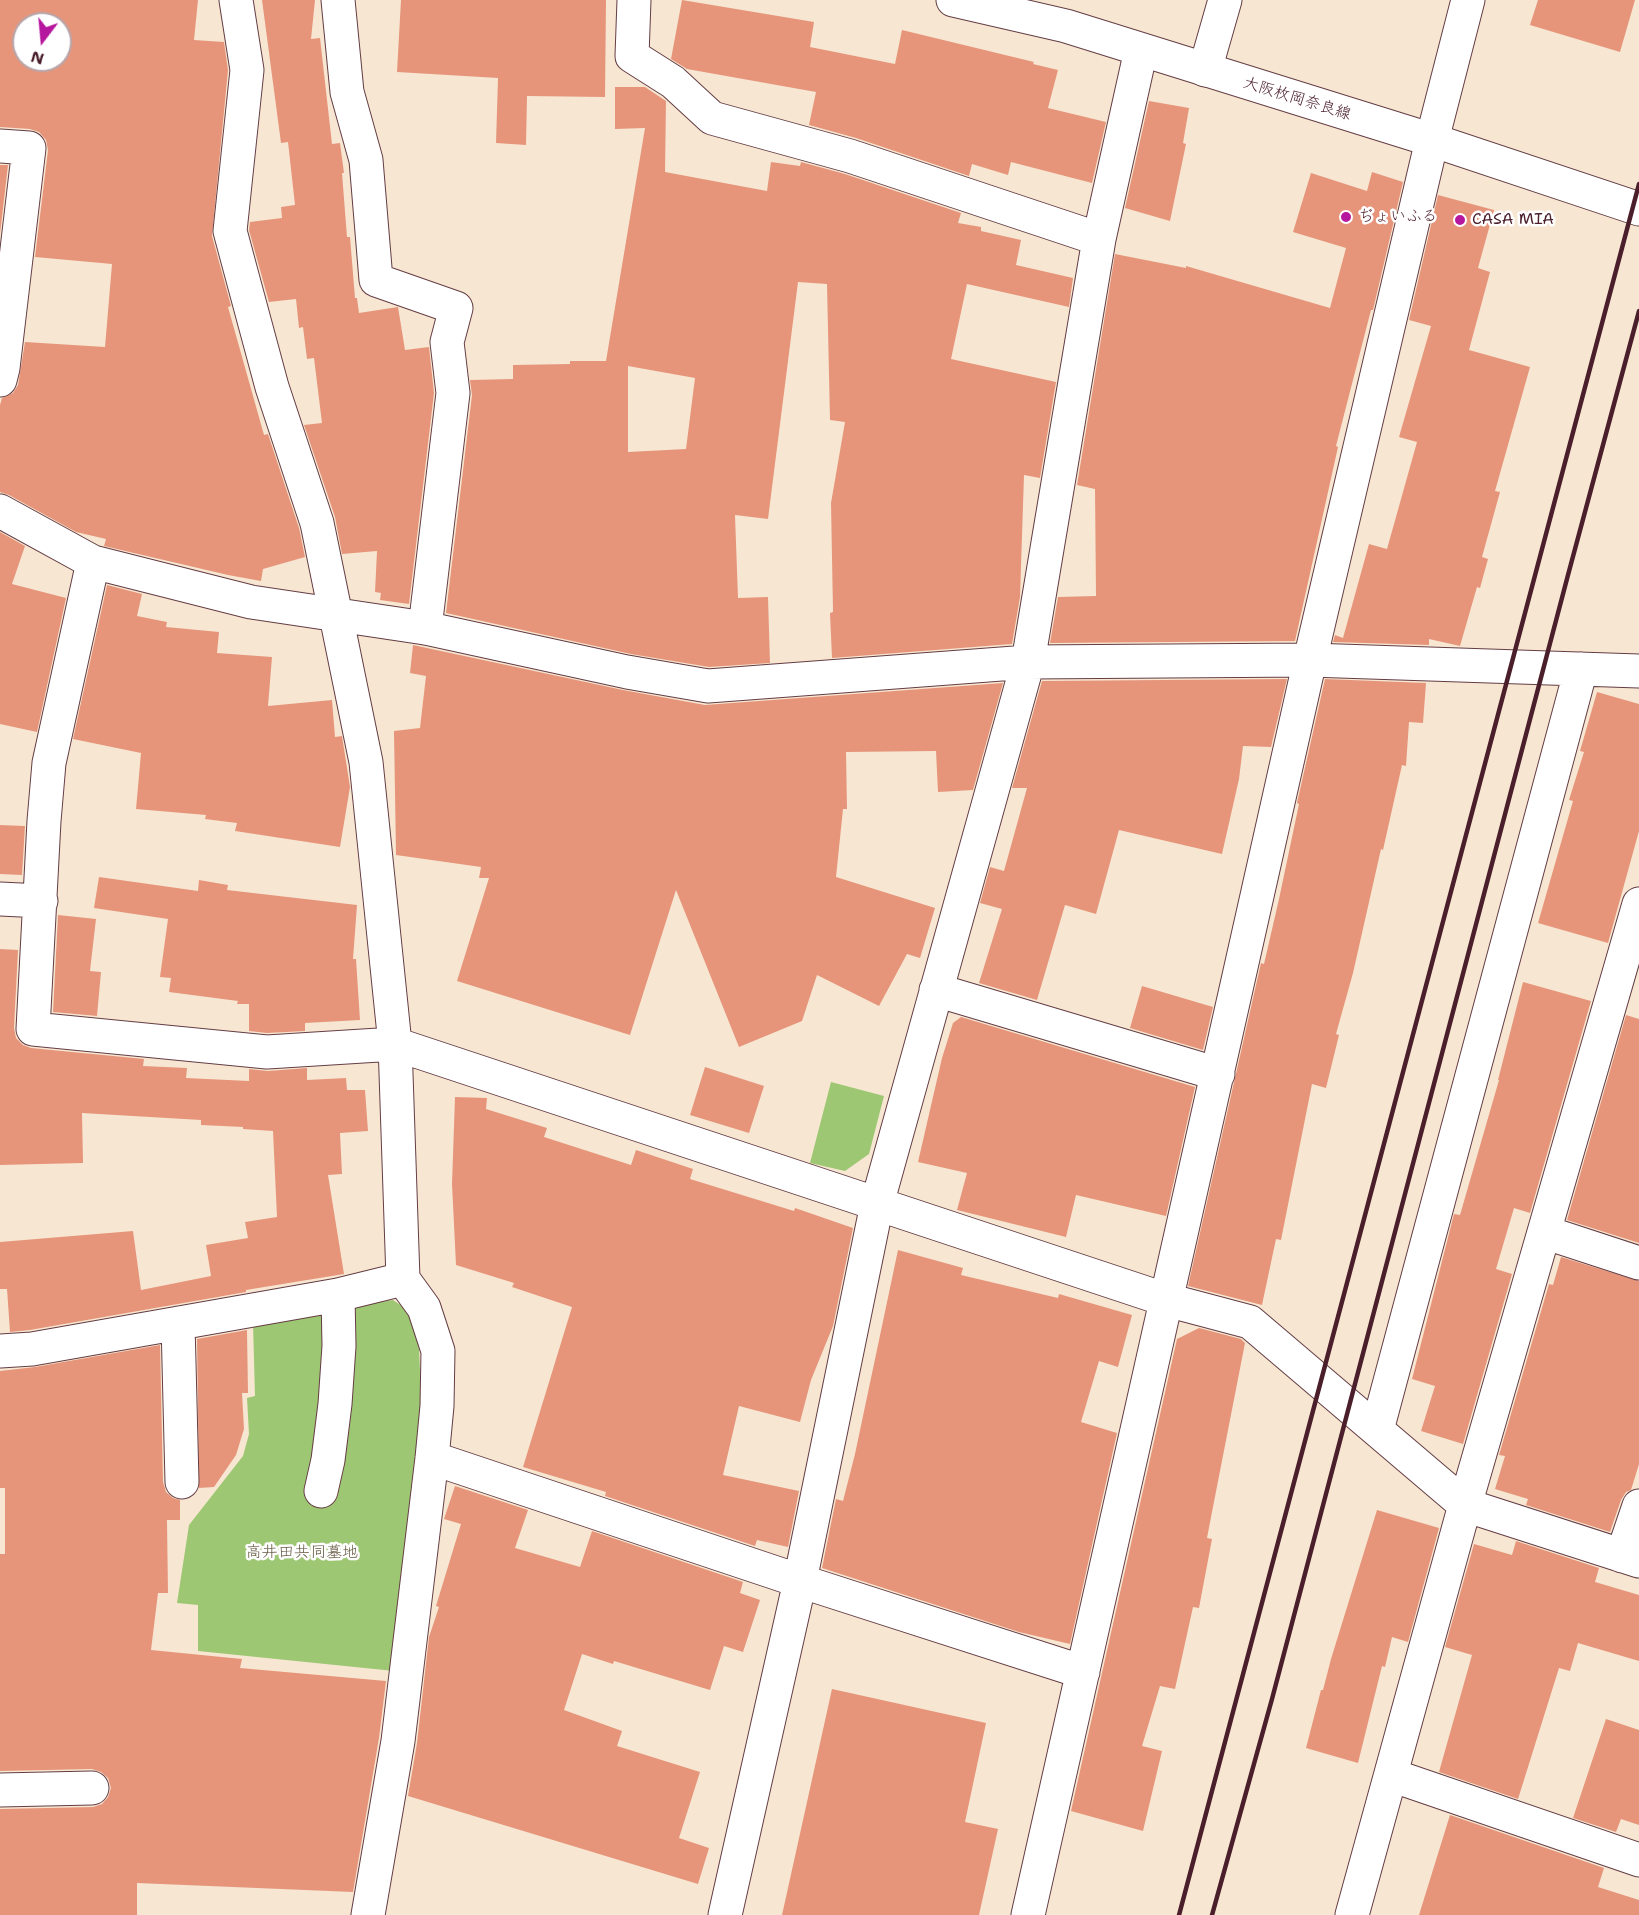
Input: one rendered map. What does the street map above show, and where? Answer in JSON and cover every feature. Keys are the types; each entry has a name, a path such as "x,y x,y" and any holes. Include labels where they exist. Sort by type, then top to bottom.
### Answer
{"street":[{"path":"236,0 248,70 230,231 272,387 317,523 366,762 395,1044 403,1279 423,1308 438,1351 437,1406 432,1458 398,1741 368,1915"},
{"path":"338,0 347,92 366,160 376,280 456,308 447,342 453,393 425,628"},
{"path":"634,0 632,56 673,82 712,118 850,156 1099,239"},
{"path":"1205,70 1225,0"},
{"path":"1028,1915 1310,660 1432,141 1468,0"},
{"name":"大阪枚岡奈良線","path":"962,1 1066,26 1432,141 1639,209"},
{"path":"725,1915 800,1581 877,1204 1028,662 1099,239 1141,50"},
{"path":"0,146 29,148 0,380"},
{"path":"0,511 93,562 251,602 425,628 627,672 708,686 1028,662 1310,660 1639,671"},
{"path":"93,562 49,763 33,1029 267,1052 395,1044 1167,1300 1250,1322 1465,1505 1631,1559 1639,1506"},
{"path":"1377,1430 1581,669"},
{"path":"0,899 40,901"},
{"path":"1352,1915 1465,1505 1639,904"},
{"path":"936,990 1218,1074"},
{"path":"1544,1232 1639,1263"},
{"path":"0,1351 32,1349 338,1295 403,1279"},
{"path":"321,1491 328,1460 336,1392 339,1346 338,1295"},
{"path":"178,1323 182,1482"},
{"path":"432,1458 800,1581 1083,1672"},
{"path":"1391,1775 1639,1860"},
{"path":"0,1790 92,1788"}],"green space":[{"path":"831,1082 884,1096 869,1154 845,1171 810,1163"},
{"name":"高井田共同墓地","path":"393,1300 402,1306 411,1318 419,1349 422,1414 394,1671 198,1651 198,1605 177,1603 189,1525 243,1456 249,1434 247,1398 255,1396 253,1323"}],"building":[{"path":"0,0 198,0 194,40 224,42 228,70 212,236 231,306 228,307 264,435 268,434 299,528 305,557 263,569 261,581 228,575 104,546 106,539 76,532 0,492 0,405 2,398 13,393 18,385 25,342 105,347 112,264 35,257 48,150 46,140 39,132 30,129 0,127"},
{"path":"262,0 315,0 311,39 320,38 332,144 340,143 347,237 350,237 355,298 357,298 359,313 398,307 405,350 429,347 434,393 409,604 380,600 381,593 375,592 377,551 342,554 335,517 304,425 322,423 314,358 307,359 303,327 299,328 296,299 269,302 249,230 250,222 282,218 281,207 295,205 288,142 281,143"},
{"path":"401,0 606,0 605,97 527,96 526,145 496,143 498,78 397,72"},
{"path":"682,0 814,22 810,47 895,64 902,30 1058,70 1048,108 1106,122 1092,183 1011,162 1008,175 972,164 969,176 856,138 809,125 816,92 687,69 671,59"},
{"path":"1538,0 1635,0 1620,52 1530,25"},
{"path":"615,87 645,87 666,101 665,172 767,191 771,162 800,166 801,162 845,174 961,213 958,223 981,227 981,231 1021,240 1016,265 1073,278 1069,307 967,284 951,359 1056,382 1040,478 1024,475 1020,597 1012,644 832,658 831,503 845,422 830,420 827,284 798,282 768,519 735,515 738,598 768,597 770,663 709,667 631,654 446,613 472,395 470,380 513,379 513,365 606,361 645,128 615,129","holes":["628,366 695,378 686,449 628,452"]},
{"path":"1149,101 1189,108 1183,143 1186,144 1170,221 1125,208"},
{"path":"0,165 8,165 0,234"},
{"path":"1372,172 1403,182 1373,310 1371,310 1336,446 1338,447 1295,641 1050,643 1058,597 1096,596 1095,489 1077,485 1115,254 1186,268 1186,266 1330,308 1346,248 1293,232 1311,173 1367,191"},
{"path":"1438,195 1494,210 1478,268 1490,272 1469,350 1530,367 1495,491 1500,492 1482,557 1488,559 1480,588 1477,587 1460,646 1429,639 1429,645 1333,642 1335,635 1343,638 1369,544 1387,549 1417,442 1399,437 1431,326 1409,320"},
{"path":"0,532 25,546 12,584 66,598 37,732 0,724"},
{"path":"107,585 142,594 137,616 167,622 166,627 219,632 217,653 272,657 268,706 332,700 335,737 342,736 350,787 340,847 235,831 237,823 205,819 206,815 136,809 141,753 73,739"},
{"path":"413,645 623,690 705,705 1003,683 973,790 938,792 936,751 846,752 847,809 843,809 836,877 935,908 920,958 907,954 879,1006 817,975 802,1021 739,1047 676,890 630,1035 457,981 489,878 479,878 481,867 396,855 394,731 420,728 426,676 410,673"},
{"path":"1287,679 1271,747 1243,746 1239,779 1222,854 1119,830 1096,914 1065,905 1037,1000 979,983 1002,909 980,903 990,867 1004,871 1027,788 1012,788 1042,681"},
{"path":"1325,679 1426,683 1423,723 1409,722 1406,766 1402,765 1383,850 1381,849 1353,973 1336,1034 1339,1035 1326,1088 1312,1084 1281,1240 1276,1239 1262,1305 1188,1286 1261,963 1264,964 1279,899 1299,804 1297,803"},
{"path":"1597,692 1639,704 1639,831 1608,943 1538,923 1573,801 1569,800 1584,752 1580,751"},
{"path":"0,825 25,826 22,875 0,874"},
{"path":"99,877 198,891 199,880 228,885 227,890 357,905 353,959 356,959 360,1020 305,1023 305,1031 267,1033 249,1031 249,1004 169,992 171,978 160,977 168,919 94,908"},
{"path":"58,915 96,919 90,971 101,972 97,1016 53,1012"},
{"path":"0,949 18,950 14,1028 16,1038 23,1045 31,1048 144,1059 143,1066 187,1068 186,1078 249,1081 249,1069 268,1071 307,1068 307,1080 346,1078 347,1090 365,1090 368,1131 340,1133 342,1174 328,1175 344,1274 10,1332 7,1289 0,1289 0,1242 133,1231 141,1290 211,1276 206,1245 248,1238 245,1222 277,1217 273,1131 201,1125 201,1120 82,1113 83,1163 0,1165"},
{"path":"1523,982 1591,1001 1530,1213 1514,1208 1496,1269 1512,1274 1463,1444 1421,1431 1435,1386 1412,1379 1454,1214 1460,1215 1499,1080"},
{"path":"1142,986 1213,1007 1203,1050 1130,1028"},
{"path":"1626,1015 1639,1019 1639,1243 1567,1220"},
{"path":"961,1017 1195,1087 1166,1216 1076,1195 1066,1237 957,1210 967,1173 918,1162 942,1058 953,1023"},
{"path":"705,1067 764,1086 749,1133 690,1115"},
{"path":"455,1097 487,1098 486,1109 547,1128 544,1137 631,1165 636,1150 693,1169 690,1179 794,1211 795,1208 853,1228 833,1326 811,1380 800,1422 739,1406 723,1475 799,1491 788,1547 757,1540 755,1546 605,1496 606,1492 523,1467 572,1307 512,1287 514,1283 456,1265 452,1184"},
{"path":"898,1250 963,1268 961,1275 1058,1298 1059,1294 1132,1315 1118,1367 1099,1361 1081,1422 1117,1433 1070,1644 1019,1632 822,1568 836,1499 843,1501 855,1454"},
{"path":"1561,1257 1639,1281 1639,1464 1631,1490 1626,1492 1621,1500 1610,1532 1526,1505 1528,1499 1495,1489 1505,1456 1499,1455 1549,1284 1553,1285"},
{"path":"1199,1328 1241,1339 1245,1343 1207,1538 1212,1539 1199,1608 1193,1607 1175,1689 1160,1686 1142,1746 1162,1751 1143,1831 1071,1811 1177,1339"},
{"path":"247,1330 248,1393 242,1393 244,1429 236,1455 214,1487 199,1488 197,1339"},
{"path":"160,1345 163,1482 166,1492 180,1500 180,1520 167,1520 168,1593 158,1593 151,1650 242,1659 240,1668 386,1681 379,1738 353,1892 137,1883 137,1915 0,1915 0,1809 93,1807 102,1804 111,1788 108,1778 92,1769 0,1771 0,1554 5,1554 5,1488 0,1488 0,1371"},
{"path":"455,1486 528,1510 515,1548 580,1567 592,1531 743,1582 740,1593 760,1600 743,1652 724,1646 710,1690 614,1661 613,1664 582,1654 564,1710 622,1731 617,1746 700,1772 679,1838 709,1848 698,1884 408,1796 417,1743 429,1637 461,1524 444,1519"},
{"path":"1377,1510 1439,1528 1408,1642 1392,1637 1385,1667 1382,1666 1358,1763 1306,1748 1321,1690 1323,1690"},
{"path":"1516,1541 1599,1568 1595,1582 1639,1595 1639,1661 1578,1643 1570,1671 1559,1668 1518,1799 1439,1772 1472,1655 1445,1647 1474,1544 1512,1555"},
{"path":"832,1689 986,1723 965,1822 998,1829 979,1915 782,1915"},
{"path":"1606,1719 1639,1730 1639,1825 1621,1819 1616,1832 1573,1818"},
{"path":"1450,1815 1604,1868 1598,1887 1639,1900 1639,1915 1419,1915"}],"railway":[{"path":"1179,1915 1639,184"},
{"path":"1212,1915 1272,1699 1639,311"}],"place":[{"name":"ぢょいふる","path":"1346,217"},
{"name":"CASA MIA","path":"1460,220"}]}
